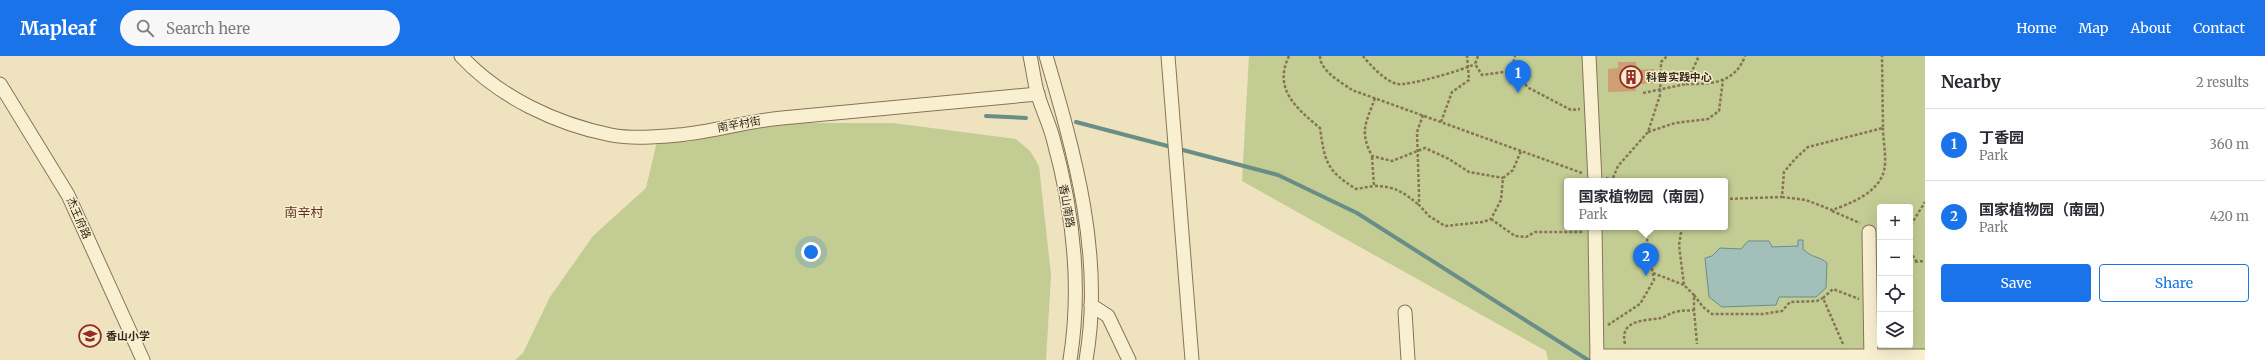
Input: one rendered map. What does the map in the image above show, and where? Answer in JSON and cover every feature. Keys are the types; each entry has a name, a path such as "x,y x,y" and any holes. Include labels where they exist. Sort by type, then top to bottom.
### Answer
{"street":[{"name":"南辛村街","path":"461,56 476,73 501,91 546,114 612,135 641,137 678,135 766,119 1038,94"},
{"name":"香山南路","path":"1030,56 1038,94 1053,137 1068,204 1075,257 1075,331 1070,360"},
{"name":"香山南路","path":"1046,56 1068,133 1084,201 1091,263 1091,332 1086,360"},
{"path":"1168,56 1192,360"},
{"path":"1589,56 1595,178"},
{"name":"杰王府路","path":"0,84 68,194 143,360"},
{"path":"1596,230 1597,358 1628,356 1849,356 1871,358 1925,356"},
{"path":"1869,232 1871,358"},
{"path":"1091,305 1108,316 1129,360"},
{"path":"1405,312 1408,360"}],"path":[{"path":"1289,56 1284,65 1283,80 1287,94 1298,110 1320,128 1325,159 1332,171 1356,189 1374,186 1389,186 1404,192 1429,216 1444,226 1483,222 1491,219 1501,200 1503,178 1513,170 1521,151"},
{"path":"1320,56 1320,61 1331,75 1352,90 1592,178"},
{"path":"1363,56 1387,78 1397,84 1414,82 1468,68 1475,64 1478,56"},
{"path":"1441,122 1452,92 1469,80 1467,56"},
{"path":"1511,71 1515,56"},
{"path":"1612,178 1618,166 1648,132 1656,111 1660,88 1661,62 1666,56"},
{"path":"1686,84 1699,56"},
{"path":"1643,92 1686,84 1707,84 1723,80 1740,70 1745,56"},
{"path":"1832,210 1852,204 1875,186 1884,171 1882,56"},
{"path":"1475,64 1482,75 1511,71 1522,78 1527,86 1571,110 1592,108"},
{"path":"1648,132 1675,123 1708,119 1719,112 1723,80"},
{"path":"1374,186 1372,156 1365,142 1363,130 1375,98"},
{"path":"1419,205 1417,132 1423,115"},
{"path":"1782,196 1784,172 1795,158 1808,147 1883,128"},
{"path":"1372,156 1392,161 1425,148 1449,159 1469,172 1503,178"},
{"path":"1728,199 1782,196 1806,200 1858,221 1869,232"},
{"path":"1913,221 1925,202"},
{"path":"1491,219 1515,236 1526,237 1535,232 1576,230"},
{"path":"1597,332 1640,304 1654,280 1647,242 1648,230"},
{"path":"1682,230 1679,245 1684,285"},
{"path":"1913,256 1916,261"},
{"path":"1913,262 1925,261"},
{"path":"1653,273 1684,285 1703,307 1712,314 1763,314 1782,311 1790,302 1817,301 1833,289 1870,302"},
{"path":"1694,295 1694,310 1699,356"},
{"path":"1823,298 1830,319 1849,356"},
{"path":"1628,356 1624,338 1628,326 1639,320 1662,318 1676,311 1694,310"}],"green space":[{"path":"1249,56 1925,56 1925,360 1548,360 1546,351 1242,181"},
{"path":"799,123 893,123 1016,139 1030,151 1039,166 1051,275 1046,360 515,360 523,353 550,297 593,236 646,188 657,141 688,142 723,133"}],"water":[{"path":"1798,240 1803,240 1803,249 1827,263 1826,288 1816,297 1779,297 1776,305 1722,307 1709,297 1705,258 1712,256 1720,248 1741,249 1748,241 1769,241 1772,247 1798,246"}],"building":[{"name":"科普实践中心","path":"1618,62 1636,62 1637,70 1655,69 1655,84 1635,84 1636,91 1608,92 1608,69 1618,68"}],"waterway":[{"path":"986,116 1026,118"},
{"path":"1076,122 1278,175 1357,213 1588,360"}],"place":[{"name":"科普实践中心","path":"1631,77"},
{"name":"丁香园","path":"1518,93"},
{"name":"国家植物园（南园）","path":"1646,276"},
{"name":"香山小学","path":"90,336"}],"district":[{"name":"南辛村","path":"304,212"}]}
